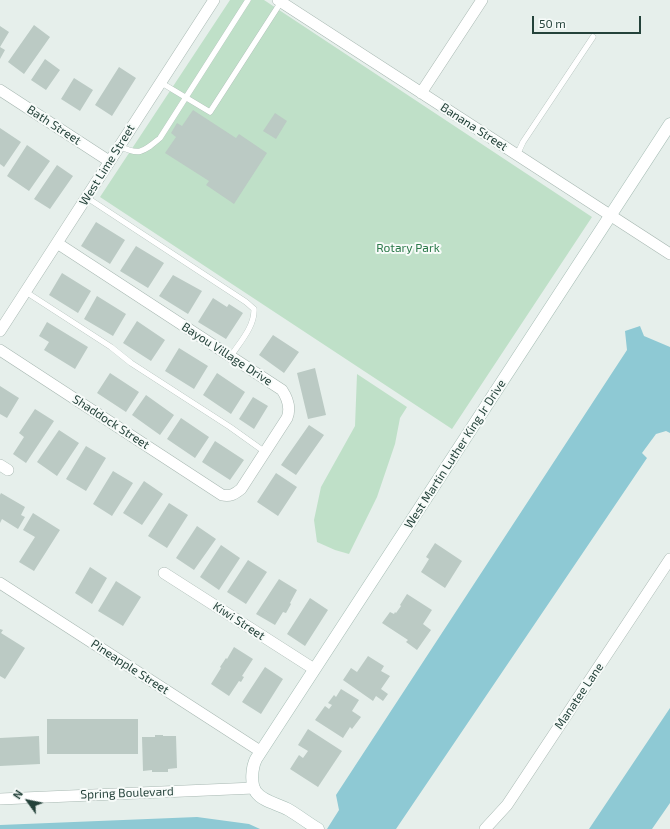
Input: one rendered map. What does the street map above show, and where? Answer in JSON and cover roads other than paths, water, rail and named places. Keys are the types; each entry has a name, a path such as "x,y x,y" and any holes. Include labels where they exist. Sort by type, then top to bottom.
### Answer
{"street":[{"name":"West Lime Street","path":"0,331 214,0"},
{"path":"421,93 482,0"},
{"name":"Banana Street","path":"279,1 670,254"},
{"name":"Bath Street","path":"0,90 109,161"},
{"name":"West Martin Luther King Jr Drive","path":"254,788 254,764 260,751 670,124"},
{"name":"Bayou Village Drive","path":"57,243 282,390 288,402 289,414 287,418 242,489 229,496 222,495"},
{"name":"Shaddock Street","path":"0,350 222,495"},
{"name":"Manatee Lane","path":"485,829 507,805 670,559"},
{"name":"Kiwi Street","path":"164,573 314,669"},
{"name":"Pineapple Street","path":"0,583 260,751"},
{"path":"254,788 256,793 267,801 278,804 289,810 318,829"},
{"name":"Spring Boulevard","path":"0,799 254,788"}],"lane":[{"path":"119,146 132,152 141,152 160,138 187,98 248,0"},
{"path":"160,82 210,112 279,1"},
{"path":"517,155 523,142 593,37"},
{"path":"86,197 246,302 254,309 251,325 231,356"},
{"path":"26,292 111,347 130,363 265,452"}],"water":[{"path":"640,326 644,336 670,347 670,433 666,431 656,434 642,453 647,458 396,829 327,829 339,810 336,795 627,350 625,331"},
{"path":"670,708 670,803 652,829 589,829"},
{"path":"197,817 249,824 260,829 0,829 0,825"}],"park label":[{"name":"Rotary Park","path":"408,248"}]}
